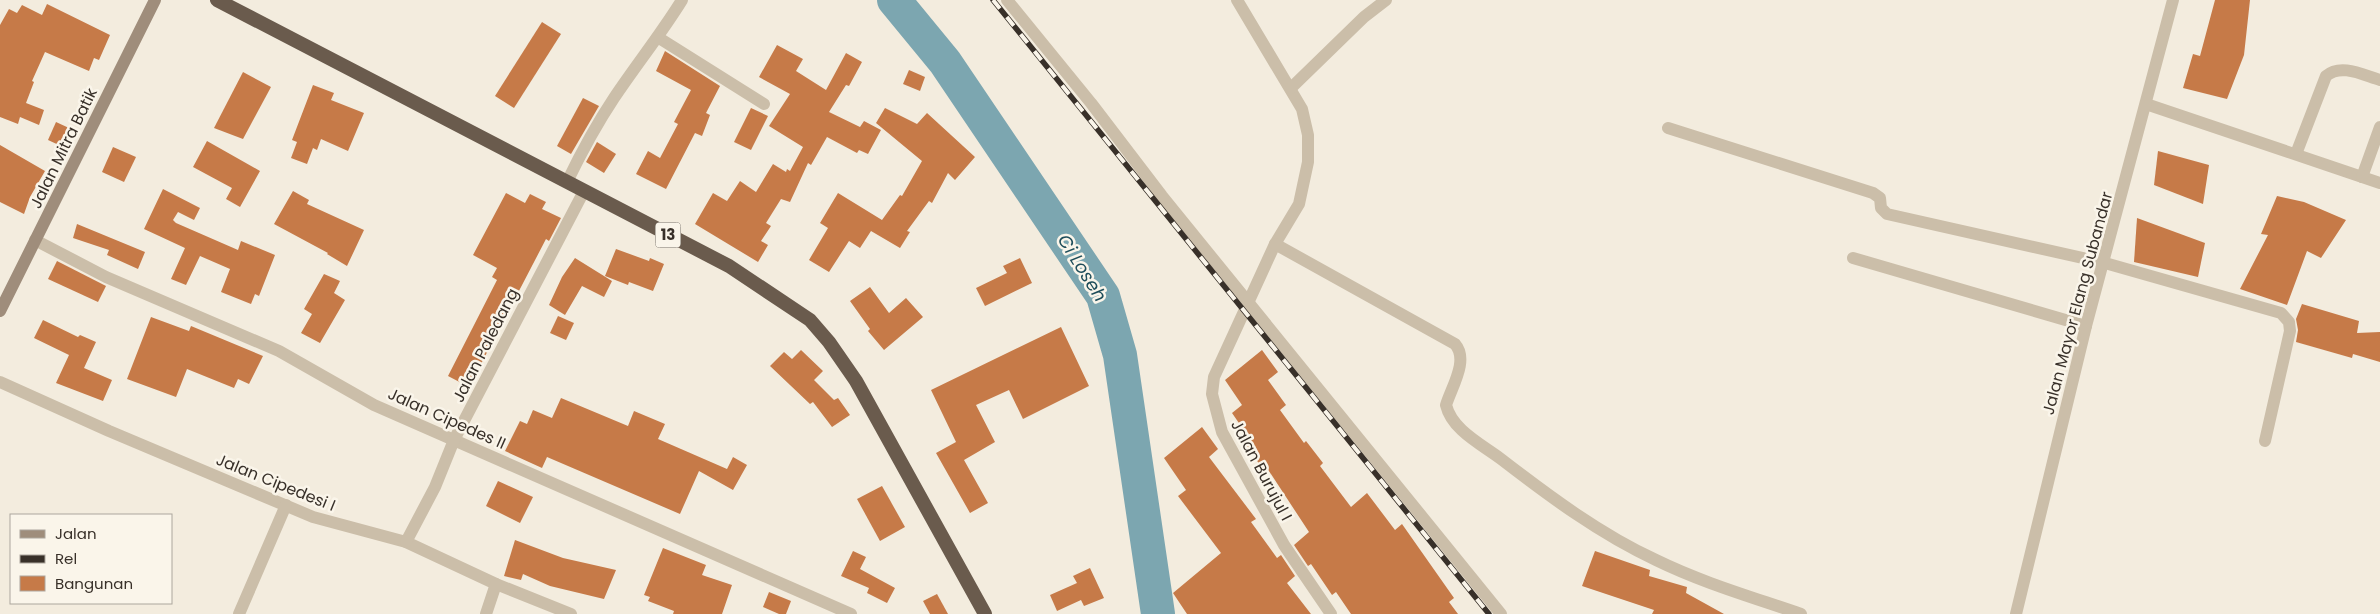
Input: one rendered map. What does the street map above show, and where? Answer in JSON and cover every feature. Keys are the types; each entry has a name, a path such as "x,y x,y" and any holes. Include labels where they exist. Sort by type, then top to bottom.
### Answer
{"highway":[{"name":"13","path":"217,0 729,266 810,320 829,342 856,381 984,614"}],"main road":[{"name":"Jalan Mitra Batik","path":"0,311 155,0"}],"street":[{"path":"566,182 614,97 659,38 682,0"},
{"path":"1007,0 1501,614"},
{"name":"Jalan Burujul I","path":"1237,0 1302,108 1308,135 1308,162 1299,204 1275,244 1214,377 1212,394 1215,412 1222,432 1284,545 1331,614"},
{"path":"1291,88 1357,24 1386,0"},
{"name":"Jalan Mayor Elang Subandar","path":"2016,614 2086,326 2105,263 2173,0"},
{"path":"659,38 764,104"},
{"path":"2296,154 2326,76 2331,72 2344,70 2380,80"},
{"path":"2146,104 2380,183"},
{"path":"2362,176 2380,127"},
{"path":"1668,128 1873,193 1880,198 1881,208 1887,214 2105,263 2281,313 2286,317 2290,331 2265,441"},
{"name":"Jalan Paledang","path":"406,542 435,486 454,440 584,191"},
{"name":"Jalan Cipedes II","path":"35,240 106,277 279,351 374,405 851,614"},
{"path":"1275,244 1455,344 1460,350 1462,359 1446,405 1452,421 1531,482 1610,535 1654,560 1716,587 1801,614"},
{"path":"1853,258 2086,326"},
{"name":"Jalan Cipedesi I","path":"0,382 109,431 313,517 406,542 496,584 571,614"},
{"path":"239,614 286,505"},
{"path":"486,614 496,584"}],"building":[{"path":"2215,0 2250,0 2244,55 2227,99 2183,88 2193,54 2200,56"},
{"path":"47,4 110,35 99,60 94,58 89,71 45,52 32,81 34,82 26,103 44,110 39,125 20,117 18,124 0,117 0,25 9,9 17,13 22,5 42,15"},
{"path":"542,22 561,34 514,108 495,96"},
{"path":"777,45 803,59 796,71 826,90 846,53 862,62 849,86 846,85 829,112 860,127 864,121 881,130 868,154 859,150 857,153 827,137 811,165 808,163 790,202 781,199 766,223 771,226 761,241 768,245 758,262 695,224 713,193 727,201 740,181 756,192 773,164 786,172 787,169 790,171 803,147 769,126 790,94 759,77"},
{"path":"665,51 720,86 706,113 710,115 702,136 695,133 666,189 636,174 648,151 660,158 678,124 674,122 691,90 656,71"},
{"path":"909,70 925,77 920,91 903,84"},
{"path":"243,72 271,87 243,139 214,128"},
{"path":"313,85 334,93 331,100 364,113 348,151 321,139 317,150 313,148 307,164 291,158 297,142 292,140"},
{"path":"583,98 599,106 571,154 557,146"},
{"path":"751,108 768,116 751,150 734,142"},
{"path":"885,108 917,124 927,113 975,157 955,180 948,173 932,203 929,201 907,231 910,232 900,248 871,231 860,248 849,241 829,272 809,260 828,228 820,223 838,193 882,220 900,195 902,196 922,161 876,123"},
{"path":"56,122 69,128 61,146 48,140"},
{"path":"207,141 260,171 240,207 226,199 232,188 193,167"},
{"path":"597,142 616,154 604,173 586,162"},
{"path":"0,145 45,171 30,197 24,214 0,202"},
{"path":"113,147 136,157 124,182 102,172"},
{"path":"2158,151 2209,165 2203,204 2154,185"},
{"path":"163,189 200,208 194,220 178,212 173,220 176,223 238,250 241,241 275,255 259,296 255,294 251,304 221,292 230,269 200,256 186,285 171,279 185,248 144,229"},
{"path":"293,191 309,200 307,204 364,230 347,266 328,253 274,224"},
{"path":"506,193 525,203 530,194 546,202 542,209 561,218 549,241 546,239 469,387 448,376 497,280 492,277 497,268 473,255"},
{"path":"2277,196 2304,202 2346,220 2321,258 2307,251 2287,305 2240,289 2268,235 2261,234"},
{"path":"2137,218 2205,243 2198,277 2134,262"},
{"path":"77,224 145,252 138,269 107,255 109,250 73,238"},
{"path":"616,249 649,261 650,258 664,264 653,291 629,282 628,285 605,276"},
{"path":"575,258 612,281 604,297 582,286 565,315 549,305 562,277"},
{"path":"1020,258 1032,283 985,306 976,288 1007,273 1003,266"},
{"path":"57,261 106,286 98,302 48,279"},
{"path":"324,274 340,281 334,293 345,300 320,343 301,333 312,314 304,309"},
{"path":"870,287 889,313 906,298 923,317 884,350 868,331 870,329 850,301"},
{"path":"2302,304 2359,321 2357,333 2380,332 2380,362 2353,354 2352,358 2296,342 2298,330 2296,319"},
{"path":"558,316 574,323 566,340 550,333"},
{"path":"151,317 189,331 191,326 263,356 249,384 238,379 234,388 187,369 176,397 127,379"},
{"path":"43,320 78,337 80,335 96,342 84,368 112,380 103,401 56,383 69,355 34,338"},
{"path":"1061,327 1089,386 1023,419 1009,390 976,405 995,442 964,460 988,503 970,513 936,453 956,442 931,390"},
{"path":"801,350 823,371 814,380 834,400 838,398 850,415 832,427 813,402 810,404 770,366 784,352 792,359"},
{"path":"1262,350 1278,372 1268,380 1286,405 1280,410 1304,443 1306,441 1323,463 1320,466 1351,507 1367,493 1395,530 1402,524 1454,598 1449,602 1458,614 1351,614 1336,592 1332,595 1311,564 1308,566 1294,545 1309,532 1265,465 1262,468 1247,446 1252,442 1232,413 1242,405 1225,380"},
{"path":"561,398 628,426 634,411 665,424 658,439 727,469 733,457 747,465 733,490 699,471 680,514 547,457 542,468 505,451 520,421 527,424 533,410 552,418"},
{"path":"1202,427 1218,449 1209,457 1256,519 1251,522 1277,558 1281,555 1295,576 1287,583 1311,614 1187,614 1173,593 1221,553 1178,496 1186,490 1164,458"},
{"path":"498,481 533,497 520,523 486,506"},
{"path":"882,486 905,527 880,541 857,499"},
{"path":"515,540 563,558 616,570 604,599 550,586 523,574 521,580 504,576"},
{"path":"663,548 706,565 702,575 732,585 722,614 673,614 674,611 648,601 650,597 644,595"},
{"path":"853,551 866,557 860,569 895,588 887,603 867,593 869,588 841,576"},
{"path":"1595,551 1650,570 1649,576 1687,587 1686,593 1724,614 1652,614 1654,610 1582,586"},
{"path":"1090,568 1104,598 1084,606 1081,600 1057,611 1050,595 1077,583 1073,576"},
{"path":"769,592 791,601 786,614 779,614 763,607"},
{"path":"937,594 948,614 930,614 923,601"}],"waterway":[{"name":"Ci Loseh","path":"894,0 945,62 1103,296 1120,355 1158,614"}],"railway":[{"path":"993,0 1489,614"}]}
